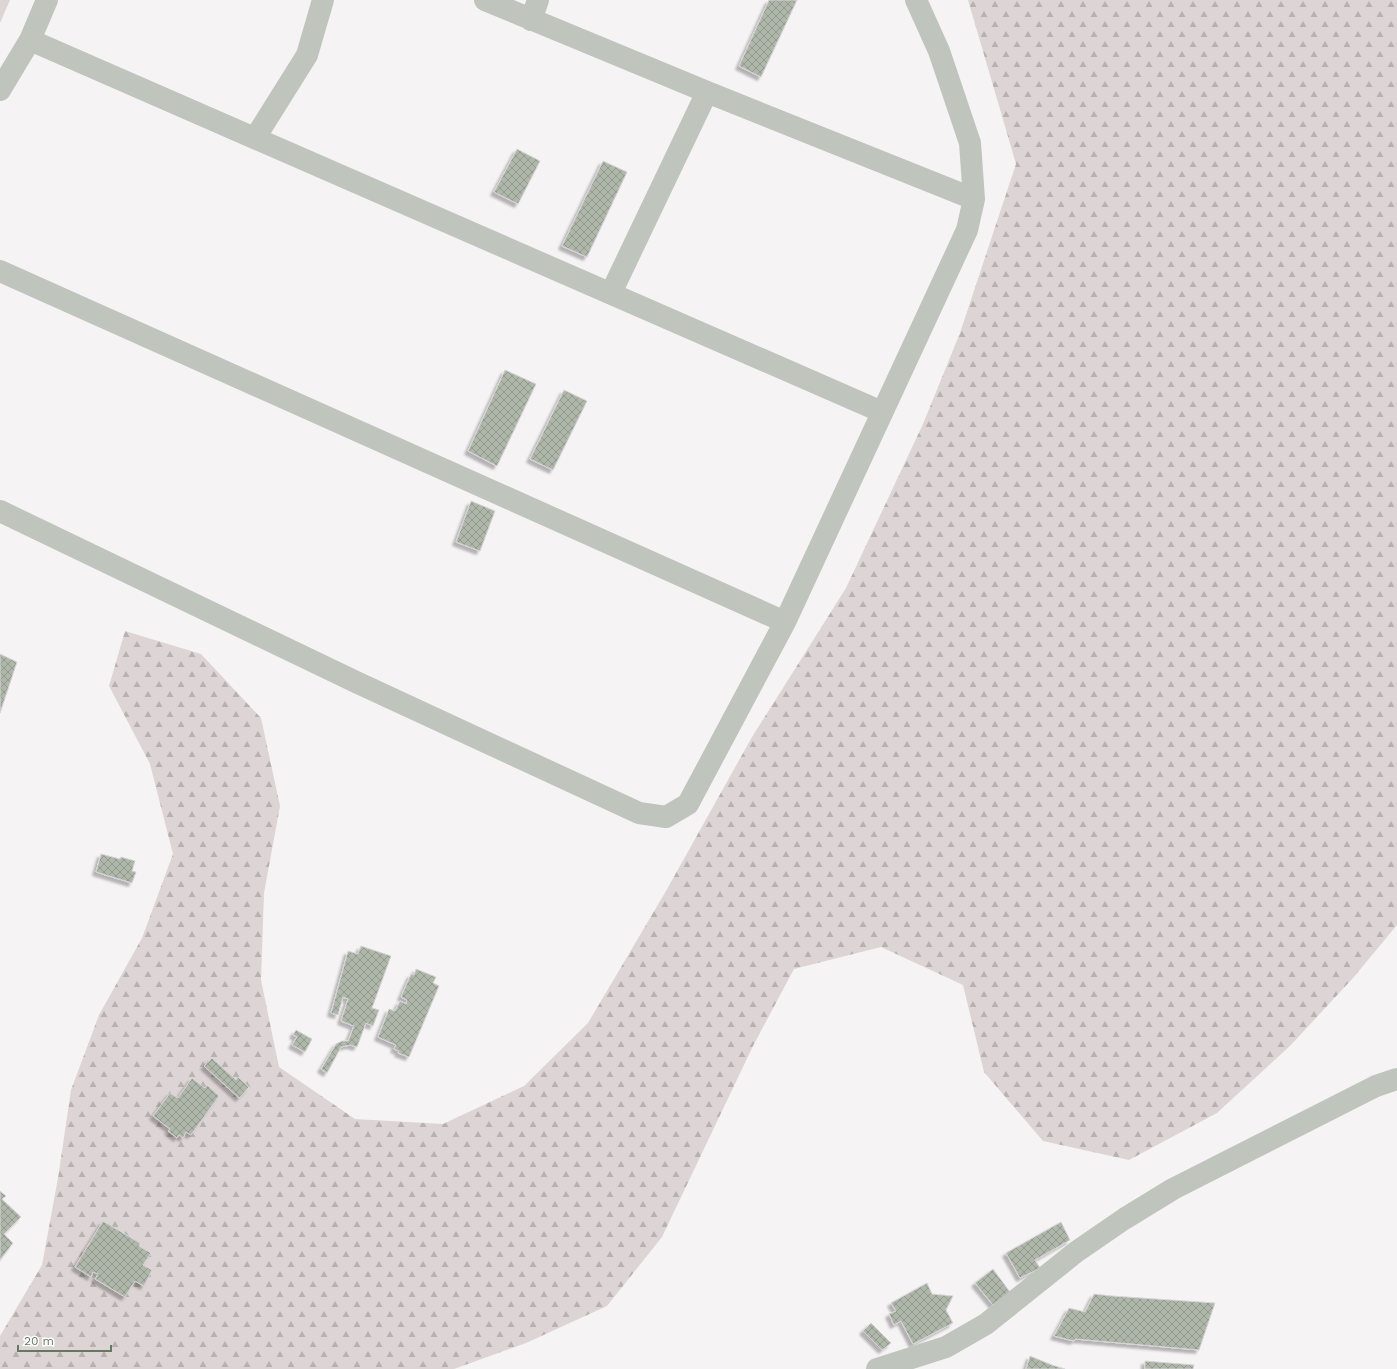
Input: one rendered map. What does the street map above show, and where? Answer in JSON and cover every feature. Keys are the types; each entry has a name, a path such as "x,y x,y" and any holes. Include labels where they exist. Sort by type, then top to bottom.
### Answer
{"street":[{"path":"0,90 30,40 47,0"},
{"path":"255,138 307,55 323,0"},
{"path":"485,0 534,10 707,92 974,199"},
{"path":"0,511 356,682 639,813 666,817 688,804 785,622 967,230 974,199 970,143 939,51 916,0"},
{"path":"30,40 882,412"},
{"path":"611,293 707,92"},
{"path":"0,271 785,622"},
{"path":"877,1369 946,1347 986,1324 1076,1252 1124,1219 1173,1189 1376,1086 1397,1079"}],"green space":[{"path":"0,0 10,0 0,23"},
{"path":"968,0 1397,0 1397,925 1353,978 1290,1046 1217,1113 1129,1160 1043,1141 984,1072 963,985 881,947 794,969 753,1046 662,1237 607,1306 526,1343 454,1369 0,1369 0,1336 42,1265 58,1178 71,1090 99,1015 142,938 173,854 150,764 109,686 125,631 201,654 261,718 280,806 264,893 261,980 279,1067 355,1119 443,1124 524,1086 588,1023 666,891 752,737 846,588 923,424 960,333 1016,164"}],"building":[{"path":"769,0 797,0 761,77 739,66"},
{"path":"517,149 540,161 518,204 494,192"},
{"path":"603,161 627,172 587,257 562,246"},
{"path":"505,370 536,384 497,466 468,451"},
{"path":"564,390 587,401 553,470 530,459"},
{"path":"471,501 495,511 480,551 456,542"},
{"path":"0,654 17,662 0,713"},
{"path":"101,854 135,861 132,871 136,872 132,883 96,872"},
{"path":"361,946 391,956 372,1008 379,1010 373,1026 366,1023 357,1047 350,1045 341,1047 327,1073 321,1069 336,1044 342,1041 348,1041 354,1026 341,1021 348,999 343,997 338,1015 331,1013 348,951 358,954"},
{"path":"416,969 436,977 433,983 439,986 409,1057 398,1053 399,1051 394,1049 396,1045 378,1037 389,1009 395,1011 400,1001 406,1004 407,1000 401,997 411,974 414,975"},
{"path":"296,1030 312,1039 305,1052 292,1045 297,1037 293,1035"},
{"path":"212,1058 236,1080 238,1077 249,1087 239,1098 204,1066"},
{"path":"192,1078 205,1088 207,1085 219,1096 191,1135 186,1132 183,1138 179,1135 177,1138 168,1131 170,1129 153,1116 170,1093 178,1098"},
{"path":"0,1191 6,1196 2,1199 21,1217 4,1234 13,1243 0,1260"},
{"path":"103,1221 140,1243 139,1246 151,1253 143,1265 152,1270 144,1286 135,1281 125,1297 95,1279 98,1274 93,1272 91,1277 75,1267"},
{"path":"1061,1222 1070,1240 1035,1260 1040,1268 1020,1278 1006,1253"},
{"path":"993,1269 1010,1292 993,1305 975,1283"},
{"path":"927,1283 932,1294 953,1296 946,1310 953,1323 913,1344 901,1321 894,1325 889,1314 896,1311 891,1303"},
{"path":"1094,1294 1215,1303 1199,1350 1075,1339 1074,1341 1054,1336 1069,1308 1085,1312"},
{"path":"871,1323 891,1343 882,1350 863,1331"},
{"path":"1030,1356 1052,1365 1065,1369 1026,1369"},
{"path":"1145,1361 1194,1365 1193,1369 1145,1369"}]}
